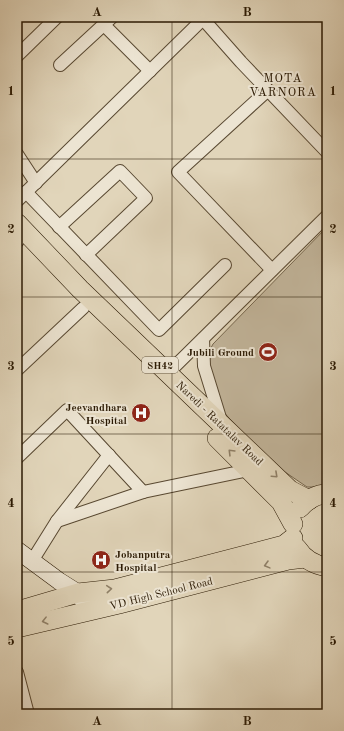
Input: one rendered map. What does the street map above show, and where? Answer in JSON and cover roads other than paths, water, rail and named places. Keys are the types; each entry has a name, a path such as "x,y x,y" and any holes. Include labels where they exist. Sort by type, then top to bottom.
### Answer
{"main road":[{"name":"Naredi - Ratatalav Road","path":"17,236 83,308 187,408 281,502 293,531 296,545 299,552 305,558"},
{"name":"Naredi - Ratatalav Road","path":"17,236 80,289 290,490 318,497"},
{"path":"293,531 299,510 303,504 318,497"},
{"name":"VD High School Road","path":"17,611 67,590 115,589 284,545 293,531"},
{"path":"305,558 318,566 327,567"},
{"name":"VD High School Road","path":"17,628 119,604 288,560 305,558"}],"street":[{"path":"17,56 57,17"},
{"path":"17,201 204,18 241,62 327,152"},
{"path":"60,65 108,21 150,71"},
{"path":"268,90 178,172 272,270"},
{"path":"17,154 36,183"},
{"path":"59,227 120,171 146,198 86,254"},
{"path":"26,192 159,330 225,264"},
{"path":"168,373 327,216"},
{"path":"17,370 83,308"},
{"path":"203,339 204,366 223,426"},
{"path":"17,458 67,410 143,492"},
{"path":"32,561 57,521 109,455"},
{"path":"57,521 143,492 249,470"},
{"path":"17,550 90,610"},
{"path":"67,590 72,614"},
{"path":"17,672 19,688 28,714"}],"place":[{"name":"Jubili Ground","path":"268,352"},
{"name":"Jeevandhara Hospital","path":"141,413"},
{"name":"Jobanputra Hospital","path":"101,560"}],"district":[{"name":"MOTA VARNORA","path":"283,85"}]}
